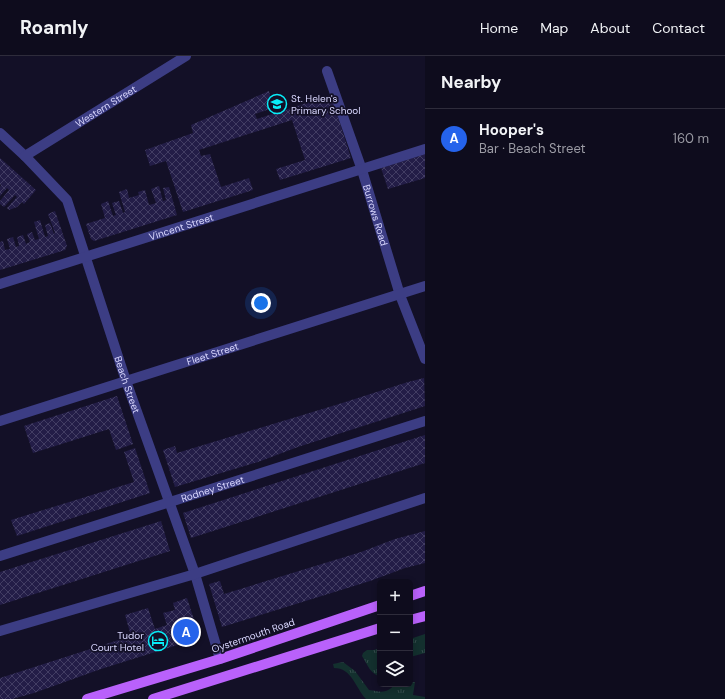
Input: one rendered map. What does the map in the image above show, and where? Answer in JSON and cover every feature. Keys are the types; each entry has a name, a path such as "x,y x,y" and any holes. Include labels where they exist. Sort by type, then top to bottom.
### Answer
{"main road":[{"path":"413,595 425,591"},
{"name":"Oystermouth Road","path":"87,699 220,658 377,606"},
{"path":"413,619 425,616"},
{"path":"153,699 377,629"}],"street":[{"name":"Western Street","path":"25,156 186,56"},
{"name":"Burrows Road","path":"327,71 362,170 400,294 425,359"},
{"name":"Beach Street","path":"0,133 25,156 67,200 126,381 170,502 220,658"},
{"name":"Vincent Street","path":"0,284 425,149"},
{"name":"Fleet Street","path":"0,421 425,286"},
{"name":"Rodney Street","path":"0,556 425,421"},
{"path":"0,631 194,574 425,498"}],"green space":[{"path":"425,634 425,653 413,656 413,638"},
{"path":"377,649 377,675 374,674 362,656 367,650"},
{"path":"343,662 355,671 369,690 384,692 392,687 413,687 413,682 415,682 413,695 425,697 425,699 366,699 353,679 345,671 334,668 333,664"}],"building":[{"path":"269,91 273,108 255,114 257,119 331,95 351,158 280,180 276,169 305,160 292,120 199,150 201,156 210,154 221,187 249,178 253,190 183,212 166,161 150,166 145,150 193,133 191,125"},
{"path":"425,154 425,178 388,189 381,168"},
{"path":"0,158 36,190 24,204 22,202 17,207 9,210 7,208 17,197 15,195 4,207 0,204 0,201 9,190 7,188 0,196"},
{"path":"159,186 163,201 166,200 163,188 169,187 177,215 94,241 91,239 86,224 105,218 101,204 108,201 113,216 116,215 112,203 119,201 123,213 125,212 119,192 127,189 129,198 139,195 138,192 145,190 149,205 153,204 156,203 151,189"},
{"path":"55,211 67,246 65,250 0,270 0,242 3,241 5,250 10,249 7,239 13,237 16,247 19,246 17,237 23,235 26,244 30,242 27,234 32,232 35,240 39,239 34,222 40,220 45,237 48,236 45,225 50,223 54,234 55,233 48,214"},
{"path":"424,378 425,406 298,447 258,462 175,487 163,450 175,446 177,453"},
{"path":"117,396 133,444 116,450 109,429 33,453 24,426"},
{"path":"425,435 425,463 191,538 183,513"},
{"path":"135,448 150,493 17,536 11,520 134,482 124,452"},
{"path":"161,521 170,551 0,605 0,572"},
{"path":"425,531 425,563 405,568 370,581 222,627 209,584 220,581 224,594 361,552 395,539"},
{"path":"187,598 200,638 101,669 34,693 12,699 0,699 0,678 131,636 125,615 148,608 155,629 167,625 163,613 175,610 173,603"}],"place":[{"name":"St. Helen's Primary School","path":"277,104"},
{"name":"Hooper's","path":"186,632"},
{"name":"Tudor Court Hotel","path":"158,641"}]}
